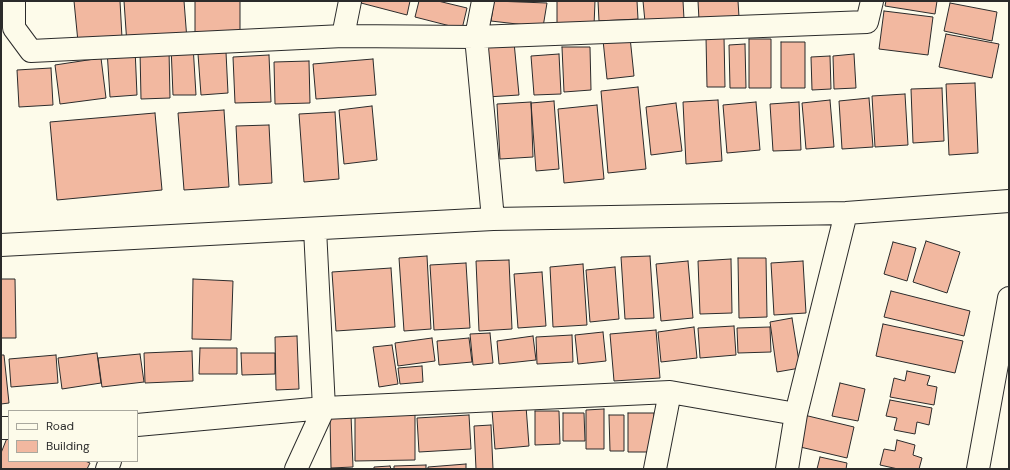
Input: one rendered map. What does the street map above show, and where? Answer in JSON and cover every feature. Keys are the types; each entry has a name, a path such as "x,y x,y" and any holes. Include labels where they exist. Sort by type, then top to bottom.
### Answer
{"street":[{"path":"14,1 14,28 31,51 342,36 476,37 867,22 872,1"},
{"path":"342,36 350,1"},
{"path":"483,1 476,37 493,219"},
{"path":"1,245 493,219 846,213 1009,201"},
{"path":"787,469 796,414 846,213"},
{"path":"296,469 324,408 315,229"},
{"path":"978,469 1009,298"},
{"path":"138,425 324,408 670,392 796,414"},
{"path":"655,469 670,392"}],"building":[{"path":"74,1 120,1 122,38 78,42"},
{"path":"124,1 184,1 187,40 127,45"},
{"path":"195,1 240,1 240,34 195,35"},
{"path":"362,1 410,1 407,15 361,3"},
{"path":"419,1 438,1 467,8 462,29 415,17"},
{"path":"494,1 547,3 543,27 491,21"},
{"path":"557,1 595,1 594,26 557,26"},
{"path":"598,1 637,1 638,19 599,21"},
{"path":"643,1 683,1 684,19 645,22"},
{"path":"698,1 738,1 739,17 699,20"},
{"path":"886,1 937,1 935,14 885,6"},
{"path":"950,3 997,12 992,41 944,31"},
{"path":"884,11 933,17 928,55 879,49"},
{"path":"946,34 999,44 992,78 939,67"},
{"path":"630,37 634,76 607,79 603,40"},
{"path":"706,37 724,37 725,87 707,87"},
{"path":"749,39 771,39 771,88 749,88"},
{"path":"514,42 519,95 487,97 484,44"},
{"path":"781,42 805,42 805,88 781,88"},
{"path":"745,44 746,88 730,88 729,45"},
{"path":"193,45 196,95 173,95 171,46"},
{"path":"562,47 590,47 591,90 564,92"},
{"path":"135,48 137,95 110,97 107,50"},
{"path":"169,50 170,98 141,99 140,51"},
{"path":"226,52 228,93 201,95 198,54"},
{"path":"559,54 561,94 534,95 531,56"},
{"path":"854,54 856,88 834,89 833,56"},
{"path":"269,55 271,102 235,103 233,57"},
{"path":"830,56 831,89 812,90 811,57"},
{"path":"101,58 106,98 60,104 55,65"},
{"path":"373,59 376,95 316,99 313,64"},
{"path":"309,61 310,103 275,104 274,62"},
{"path":"51,68 53,105 19,107 17,70"},
{"path":"975,83 978,153 949,155 946,84"},
{"path":"638,87 646,169 608,173 601,91"},
{"path":"942,88 944,141 913,143 911,89"},
{"path":"905,94 908,145 875,147 872,96"},
{"path":"869,98 873,147 842,149 839,101"},
{"path":"718,100 722,161 686,164 683,102"},
{"path":"830,100 834,147 806,149 802,103"},
{"path":"554,101 559,169 536,171 531,103"},
{"path":"531,102 533,157 500,159 497,104"},
{"path":"756,102 760,150 727,153 723,105"},
{"path":"799,102 801,150 773,151 770,104"},
{"path":"676,103 682,151 651,155 646,107"},
{"path":"597,105 604,179 564,183 558,109"},
{"path":"372,106 377,160 344,164 339,110"},
{"path":"224,110 229,187 184,190 178,113"},
{"path":"335,112 339,179 304,182 299,114"},
{"path":"155,113 162,190 57,200 50,122"},
{"path":"269,125 272,183 239,185 236,126"},
{"path":"926,241 960,252 947,293 913,282"},
{"path":"893,242 916,248 907,281 884,274"},
{"path":"427,256 431,329 404,331 399,258"},
{"path":"650,256 654,318 625,319 621,257"},
{"path":"738,258 766,258 767,317 739,318"},
{"path":"731,259 732,313 700,314 698,261"},
{"path":"509,260 512,329 479,331 476,261"},
{"path":"688,261 693,318 661,321 656,264"},
{"path":"803,261 806,313 774,315 771,263"},
{"path":"466,263 470,328 434,330 430,265"},
{"path":"583,264 587,325 553,327 550,267"},
{"path":"615,267 619,319 590,322 586,270"},
{"path":"391,268 395,327 336,331 332,272"},
{"path":"542,272 546,326 518,328 514,274"},
{"path":"1,279 15,279 16,338 1,338"},
{"path":"193,279 233,281 231,340 192,339"},
{"path":"891,291 970,311 964,336 884,317"},
{"path":"792,318 800,368 777,372 770,322"},
{"path":"883,324 963,341 955,373 876,356"},
{"path":"734,326 736,355 700,358 698,328"},
{"path":"694,327 697,358 661,362 658,332"},
{"path":"770,327 771,352 738,353 737,328"},
{"path":"656,330 660,378 614,381 610,334"},
{"path":"603,332 606,361 578,364 575,335"},
{"path":"490,333 493,363 473,365 470,334"},
{"path":"572,335 573,362 537,364 536,337"},
{"path":"297,336 299,389 276,390 275,337"},
{"path":"533,336 536,360 499,364 497,341"},
{"path":"432,338 435,361 398,366 395,343"},
{"path":"469,338 472,362 439,365 437,341"},
{"path":"392,345 398,384 379,387 373,347"},
{"path":"200,348 237,348 237,374 199,374"},
{"path":"192,351 193,381 145,383 144,353"},
{"path":"97,353 101,383 62,389 58,358"},
{"path":"241,353 275,353 275,374 242,375"},
{"path":"140,354 144,382 102,387 98,358"},
{"path":"1,355 4,355 9,403 1,404"},
{"path":"56,355 58,383 11,387 9,359"},
{"path":"422,366 423,382 400,384 398,368"},
{"path":"907,371 930,376 927,385 937,387 934,405 890,397 894,378 905,381"},
{"path":"840,383 865,389 858,421 832,416"},
{"path":"890,400 932,408 929,425 917,422 915,434 894,430 897,418 886,416"},
{"path":"526,406 529,446 495,449 492,410"},
{"path":"604,409 604,449 586,449 586,410"},
{"path":"415,411 415,460 355,461 355,412"},
{"path":"535,411 559,411 560,444 535,445"},
{"path":"563,413 584,413 585,441 563,441"},
{"path":"628,413 654,413 654,452 628,452"},
{"path":"351,415 353,467 331,468 330,416"},
{"path":"469,415 471,449 419,452 417,418"},
{"path":"609,415 624,415 624,451 610,451"},
{"path":"804,415 854,427 847,458 796,446"},
{"path":"491,425 493,469 476,469 474,426"},
{"path":"8,436 8,462 90,463 87,469 1,469 1,453"},
{"path":"897,440 915,445 913,455 922,458 919,469 898,469 880,465 884,449 895,451"},
{"path":"820,457 847,463 846,469 817,469"},
{"path":"466,464 466,469 428,469 428,467"},
{"path":"426,465 426,469 394,469 394,466"},
{"path":"390,466 391,469 374,469 374,467"}]}
